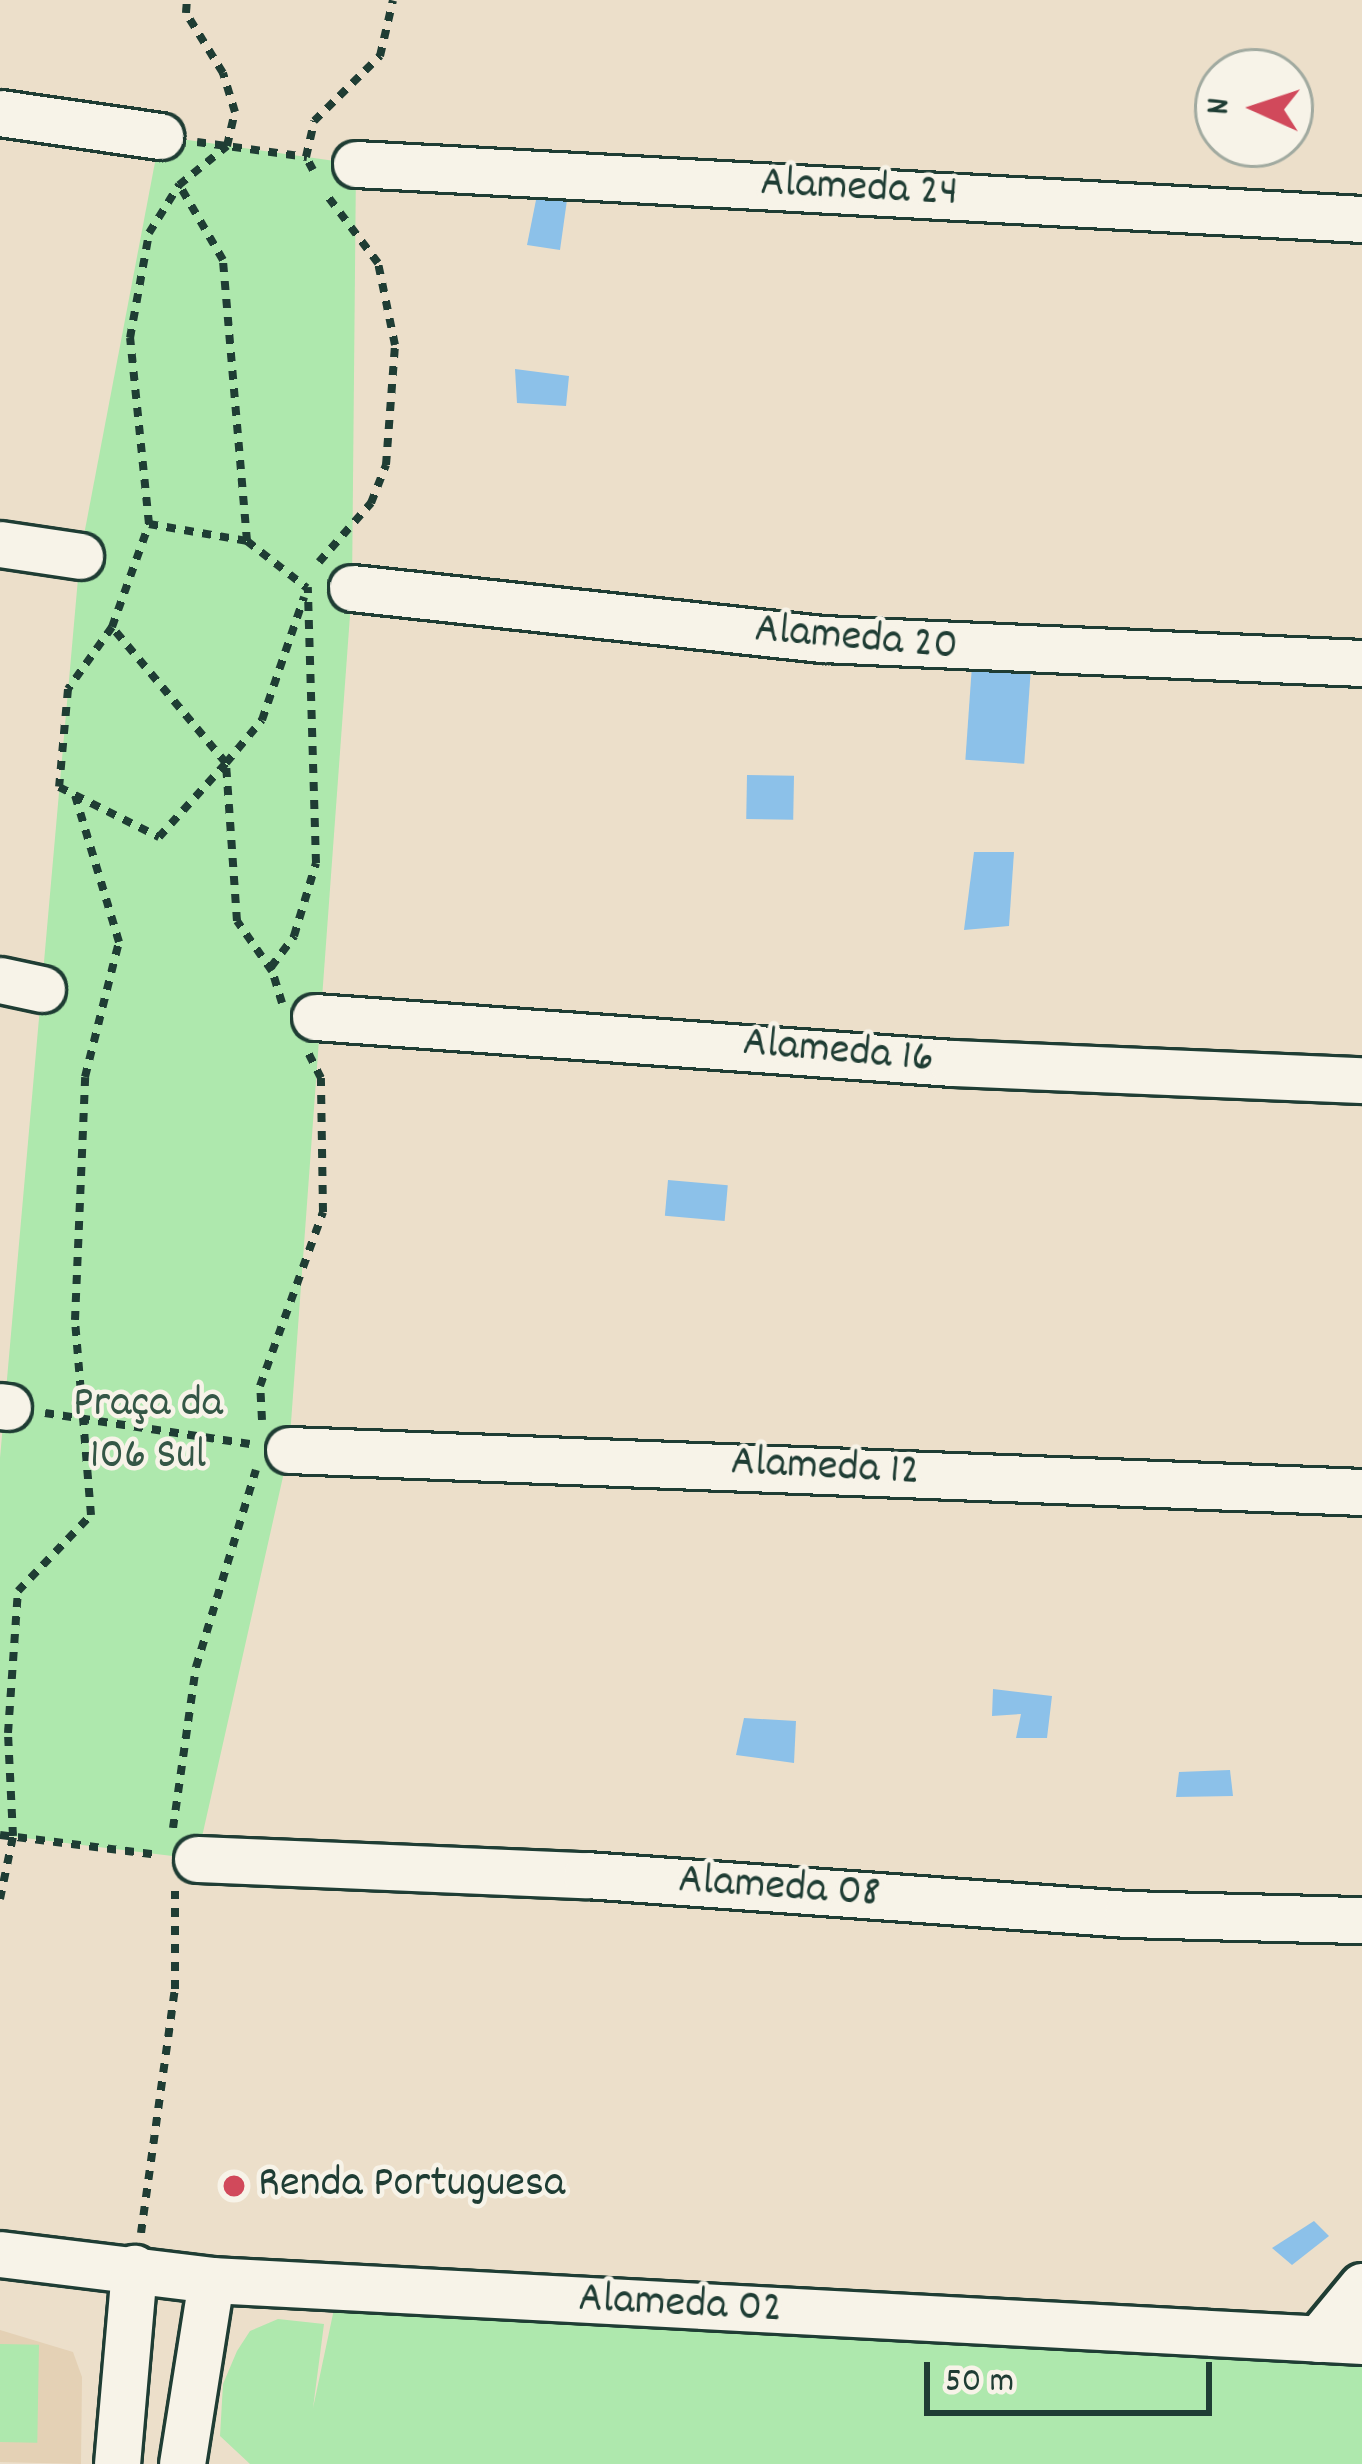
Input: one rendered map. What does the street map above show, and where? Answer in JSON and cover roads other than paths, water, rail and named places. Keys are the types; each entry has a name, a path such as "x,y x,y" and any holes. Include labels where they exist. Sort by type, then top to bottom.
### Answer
{"street":[{"path":"0,113 160,136"},
{"name":"Alameda 24","path":"356,164 1362,219"},
{"path":"0,544 80,556"},
{"name":"Alameda 20","path":"329,588 823,640 1362,663"},
{"name":"Alameda 16","path":"303,1026 952,1063 1362,1080"},
{"name":"Alameda 12","path":"276,1448 1362,1492"},
{"name":"Alameda 08","path":"186,1858 586,1875 1127,1914 1362,1920"},
{"name":"Alameda 02","path":"0,2254 211,2280 1340,2340"},
{"path":"117,2464 134,2268"},
{"path":"182,2464 211,2280"},
{"path":"1340,2340 1362,2286"}],"water":[{"path":"536,200 567,200 560,250 527,245"},
{"path":"515,369 569,376 566,406 517,403"},
{"path":"972,663 1031,667 1024,764 965,760"},
{"path":"747,775 794,776 793,820 746,819"},
{"path":"974,852 1014,852 1009,926 964,930"},
{"path":"668,1180 728,1185 725,1221 665,1216"},
{"path":"993,1689 1052,1696 1047,1738 1016,1738 1021,1714 992,1716"},
{"path":"744,1718 796,1721 794,1763 736,1755"},
{"path":"1230,1770 1233,1796 1176,1797 1179,1772"},
{"path":"1314,2221 1329,2236 1292,2265 1272,2248"}],"place":[{"name":"Renda Portuguesa","path":"234,2186"}],"park label":[{"name":"Praça da 106 Sul","path":"148,1432"}]}
